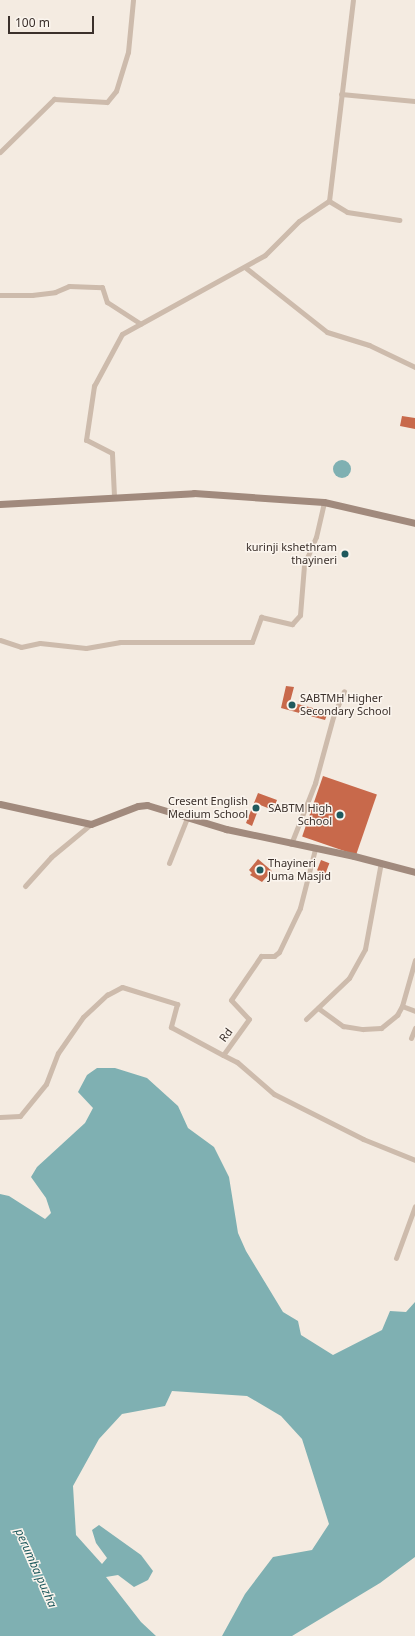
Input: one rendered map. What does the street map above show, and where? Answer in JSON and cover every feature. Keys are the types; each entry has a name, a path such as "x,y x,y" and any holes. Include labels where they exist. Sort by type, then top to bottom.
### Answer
{"main road":[{"path":"0,504 114,496 194,493 324,502 415,523"},
{"path":"0,804 91,824 138,806 160,808 187,818 291,844 380,862 415,872"}],"street":[{"path":"0,152 54,99 107,102 116,91 128,52 133,0"},
{"path":"114,496 112,453 86,440 94,386 122,334 246,268 265,255 299,221 329,201 352,0"},
{"path":"341,94 415,101"},
{"path":"329,201 347,212 399,220"},
{"path":"246,268 327,332 369,345 415,367"},
{"path":"0,295 32,295 55,292 69,286 102,287 107,302 141,324"},
{"path":"0,640 21,647 40,643 86,648 120,642 252,642 261,617 292,624 300,615 304,565 316,537 324,502"},
{"path":"291,844 315,783 333,717 344,690"},
{"path":"169,863 187,818"},
{"path":"25,886 51,857 91,824"},
{"name":"Rd","path":"315,848 300,908 279,952 274,956 261,956 231,1000 249,1019 223,1055 237,1062 274,1094 363,1139 415,1160"},
{"path":"306,1019 348,978 366,949 380,862"},
{"path":"318,1008 343,1026 363,1029 381,1028 397,1015 402,1006 415,960"},
{"path":"0,1117 20,1116 46,1084 58,1053 83,1017 107,995 122,987 177,1004 171,1027 223,1055"},
{"path":"402,1006 415,1011"},
{"path":"411,1038 415,1028"},
{"path":"396,1258 415,1206"}],"water":[{"path":"342,460 348,463 351,469 348,475 342,478 336,475 333,469 336,463"},
{"name":"perumba puzha","path":"97,1068 115,1068 147,1078 178,1106 188,1128 214,1147 229,1177 238,1233 246,1251 283,1312 298,1321 301,1335 333,1355 382,1330 390,1311 406,1312 415,1302 415,1557 380,1583 292,1636 222,1636 245,1594 273,1557 312,1550 329,1524 302,1439 281,1416 247,1396 172,1391 165,1406 122,1414 99,1439 73,1486 76,1535 102,1564 107,1558 96,1543 92,1530 99,1525 141,1555 153,1571 148,1580 134,1587 118,1575 106,1577 141,1622 156,1636 0,1636 0,1194 9,1196 45,1219 51,1213 46,1198 31,1177 37,1167 85,1123 93,1108 78,1092 87,1075"}],"building":[{"path":"402,416 415,418 415,429 400,426"},
{"name":"SABTMH Higher Secondary School","path":"286,686 294,687 290,702 328,712 325,720 281,708"},
{"name":"SABTM High School","path":"323,776 377,795 356,855 302,837"},
{"name":"Cresent English Medium School","path":"258,793 277,800 273,810 260,805 252,826 246,823"},
{"name":"Thayineri Juma Masjid","path":"258,859 272,871 262,882 250,875 252,873 249,870"},
{"path":"321,860 329,863 325,873 317,870"}],"place":[{"name":"kurinji kshethram thayineri","path":"345,554"},
{"name":"SABTMH Higher Secondary School","path":"292,705"},
{"name":"Cresent English Medium School","path":"256,808"},
{"name":"SABTM High School","path":"340,815"},
{"name":"Thayineri Juma Masjid","path":"260,870"}]}
